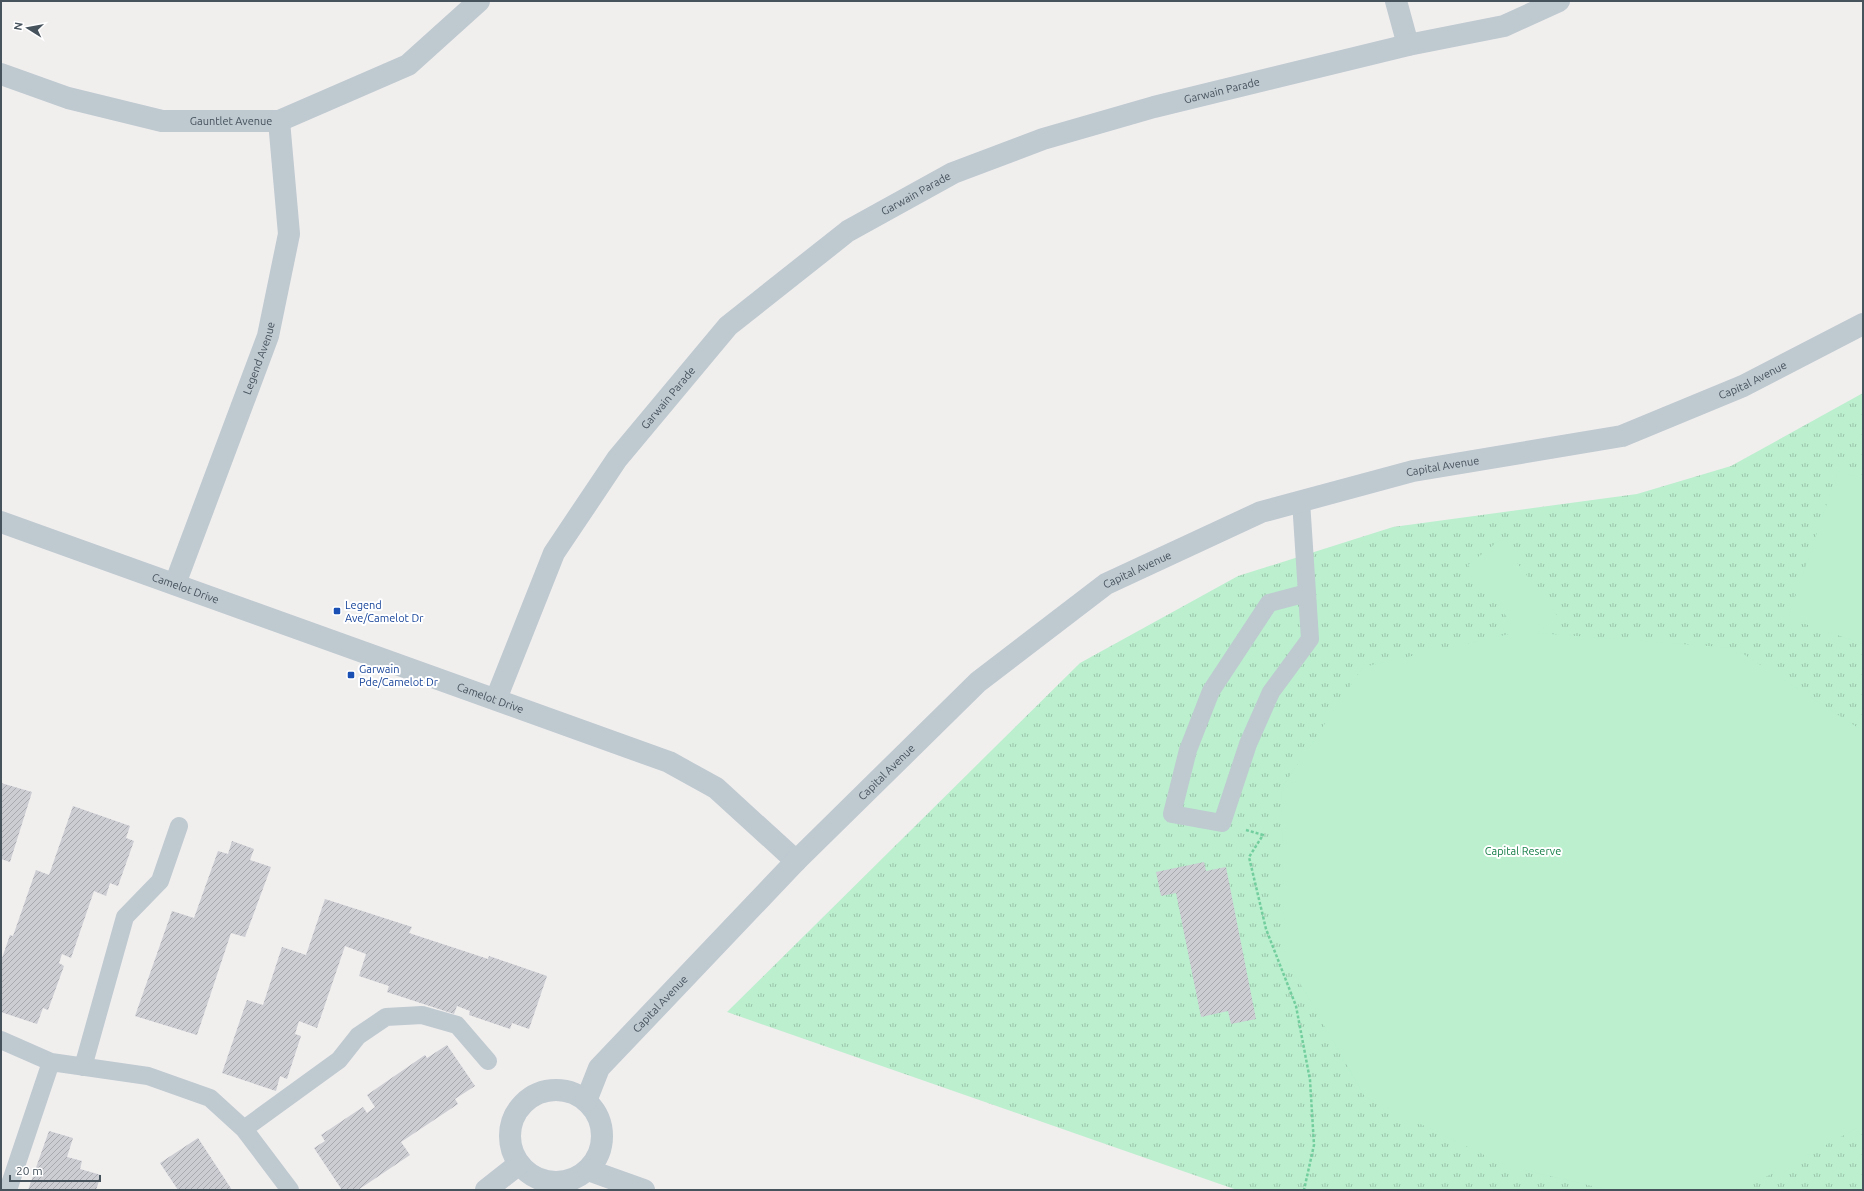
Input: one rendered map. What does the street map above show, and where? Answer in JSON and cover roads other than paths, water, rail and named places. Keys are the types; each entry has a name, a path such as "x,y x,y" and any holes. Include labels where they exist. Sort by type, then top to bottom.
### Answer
{"street":[{"name":"Gauntlet Avenue","path":"1,74 68,98 162,121 279,121 408,65 479,1"},
{"path":"1396,1 1408,45"},
{"name":"Garwain Parade","path":"496,699 554,554 617,459 728,326 848,231 953,173 1042,139 1154,107 1408,45 1504,26 1559,1"},
{"name":"Legend Avenue","path":"175,584 268,336 289,234 279,121"},
{"name":"Capital Avenue","path":"586,1101 599,1068 796,861 978,682 1106,584 1261,512 1413,471 1622,436 1743,386 1863,324"},
{"name":"Camelot Drive","path":"1,522 669,762 716,788 796,861"},
{"path":"551,1090 567,1091 586,1101 596,1113 602,1128 602,1145 596,1160 588,1170 575,1179 559,1182 543,1181 529,1174 519,1164 512,1149 510,1133 514,1118 523,1105 536,1095 551,1090"},
{"path":"486,1190 519,1164"},
{"path":"588,1170 644,1190"}],"lane":[{"path":"1301,501 1310,639 1271,692 1248,744 1222,823 1172,814 1188,750 1211,690 1269,603 1307,594"},
{"path":"83,1067 125,917 160,881 179,826"},
{"path":"244,1129 339,1060 358,1036 386,1017 422,1015 457,1025 488,1061"},
{"path":"1,1040 51,1062 148,1076 210,1098 244,1129 290,1190"},
{"path":"8,1190 51,1062"}],"place":[{"name":"Legend Ave/Camelot Dr","path":"337,611"},
{"name":"Garwain Pde/Camelot Dr","path":"351,675"}],"park label":[{"name":"Capital Reserve","path":"1523,851"}]}
